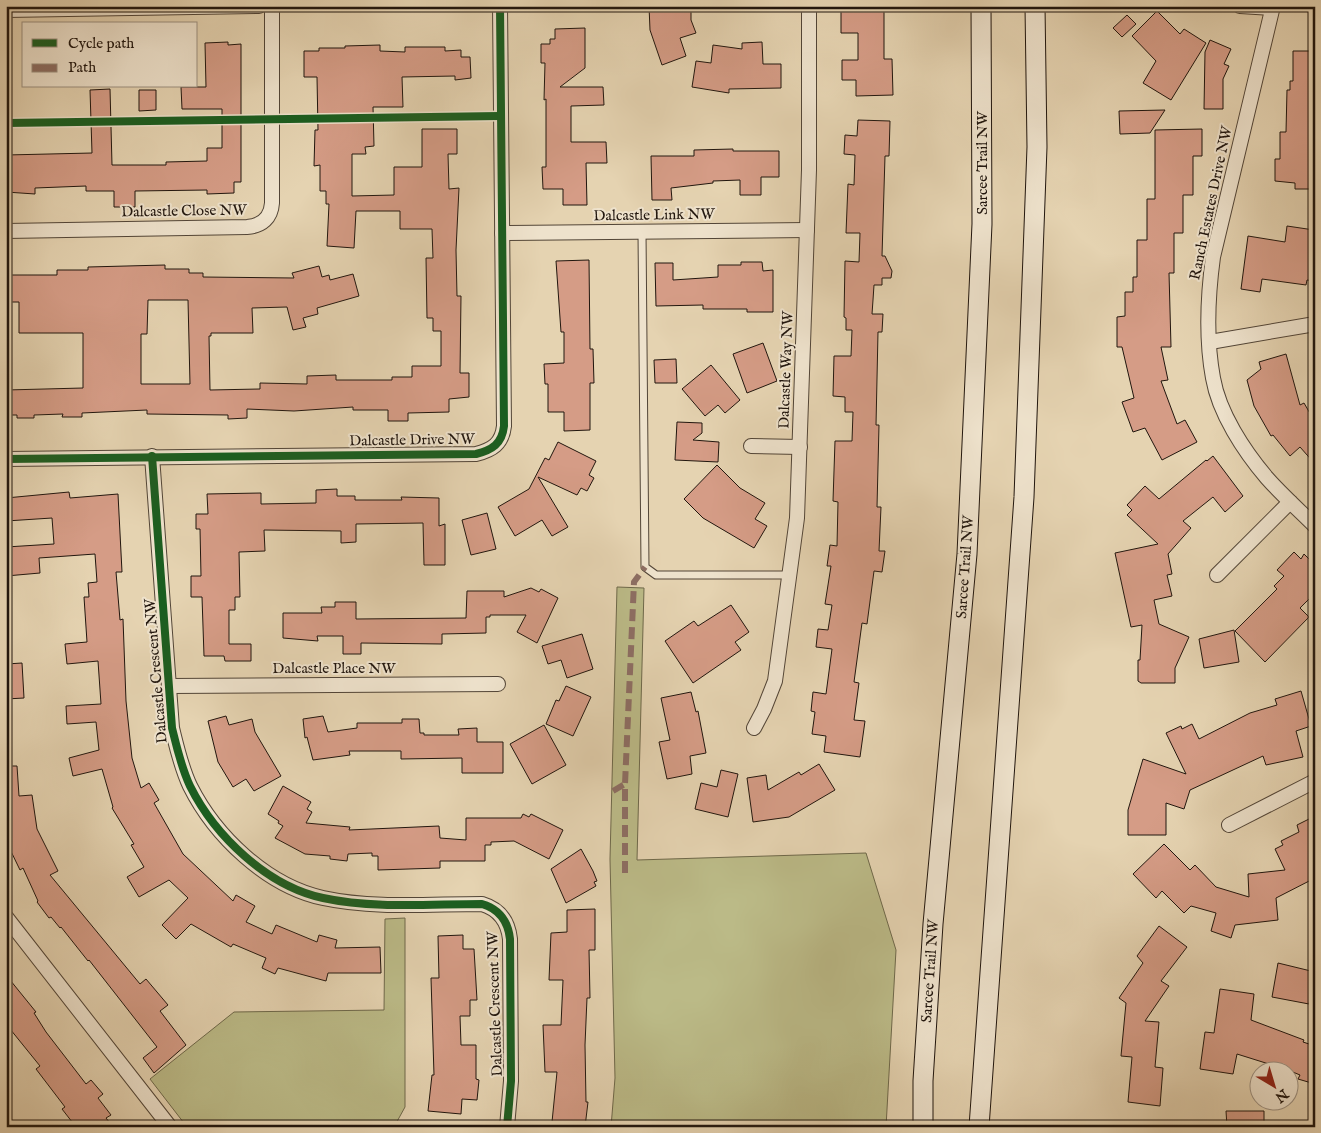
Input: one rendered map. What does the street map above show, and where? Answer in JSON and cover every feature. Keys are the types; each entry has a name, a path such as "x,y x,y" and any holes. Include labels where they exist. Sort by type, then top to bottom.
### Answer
{"main road":[{"name":"Sarcee Trail NW","path":"923,1127 923,1081 933,924 967,554 982,224 981,6"},
{"path":"979,1127 1024,496 1037,147 1035,6"}],"street":[{"path":"6,10 259,6"},
{"name":"Dalcastle Close NW","path":"6,231 254,226 266,220 270,215 272,203 272,6"},
{"name":"Dalcastle Drive NW","path":"6,459 476,454 495,447 503,434 504,426 500,6"},
{"name":"Dalcastle Way NW","path":"754,728 775,681 797,518 810,105 809,6"},
{"path":"1240,6 1272,7"},
{"name":"Ranch Estates Drive NW","path":"1272,7 1213,257 1208,288 1210,342 1213,378 1222,406 1236,434 1266,476 1315,526"},
{"name":"Dalcastle Link NW","path":"502,233 807,230"},
{"path":"1210,342 1315,324"},
{"path":"751,446 800,447"},
{"name":"Dalcastle Crescent NW","path":"152,456 172,728 179,756 191,786 209,817 242,854 270,874 298,889 321,898 362,904 482,904 494,909 503,918 510,939 511,1081 507,1127"},
{"path":"1216,575 1290,502"},
{"name":"Dalcastle Place NW","path":"170,686 498,684"},
{"path":"1229,825 1315,781"},
{"path":"6,917 170,1127"}],"lane":[{"path":"642,232 645,568 656,575 790,575"}],"shaded area":[{"path":"617,587 644,588 637,860 866,853 896,950 886,1127 611,1127 615,1078 610,859"},
{"path":"405,918 405,1107 394,1127 187,1127 150,1079 234,1012 384,1010 385,919"}],"building":[{"path":"649,6 691,6 691,20 696,33 680,38 686,56 662,65 650,30"},
{"path":"841,6 884,6 884,59 892,59 893,95 856,96 856,80 842,80 842,60 858,60 858,33 841,33"},
{"path":"1157,11 1180,34 1184,29 1206,43 1171,100 1143,83 1156,61 1132,36"},
{"path":"1127,15 1136,24 1122,37 1113,28"},
{"path":"585,28 585,68 560,87 603,87 604,105 571,106 571,142 606,142 607,163 586,163 587,205 563,205 563,189 543,189 542,167 546,167 546,99 544,100 545,63 541,63 541,44 550,44 550,39 555,39 555,29"},
{"path":"1210,40 1231,49 1224,64 1229,66 1223,79 1223,109 1204,109 1205,52"},
{"path":"228,42 228,45 241,44 241,182 234,182 234,193 207,194 207,190 135,191 135,207 114,207 114,191 86,191 86,186 35,188 35,194 6,192 6,155 92,153 90,90 110,89 112,165 166,165 166,162 207,161 207,148 222,148 222,109 182,109 181,88 206,87 205,43"},
{"path":"762,42 763,64 781,64 781,88 729,89 729,93 692,87 696,61 711,63 713,45 742,49 742,43"},
{"path":"380,45 380,51 405,52 405,47 445,47 445,51 461,50 461,57 470,57 471,78 455,80 455,76 402,77 403,107 373,107 374,146 365,147 366,154 352,154 352,196 394,195 394,167 422,167 422,129 457,129 457,154 448,154 449,189 459,188 456,250 457,296 461,296 460,373 469,373 469,397 449,399 449,412 408,413 408,421 388,421 388,410 353,410 353,407 294,411 247,409 247,418 228,419 228,415 147,414 147,410 82,413 82,417 62,417 63,414 34,415 34,418 17,418 17,415 6,415 6,390 83,388 83,333 19,333 19,302 6,302 6,275 57,275 57,270 88,270 88,267 165,265 165,269 189,269 189,273 203,273 203,277 294,278 292,273 319,266 322,277 329,275 330,280 353,274 359,296 317,308 318,314 303,318 306,327 293,330 287,307 252,308 253,333 211,333 211,336 209,336 210,390 260,389 260,383 307,384 307,376 336,375 336,380 392,380 392,377 412,377 412,366 441,366 441,331 433,331 433,318 427,318 426,258 433,258 432,229 400,229 400,211 356,211 354,248 327,246 329,204 326,204 326,191 320,191 320,165 314,166 315,130 318,130 317,77 304,77 304,51 319,51 319,48 345,48 345,46","holes":["148,300 188,300 190,384 141,384 141,334 147,334"]},
{"path":"1293,51 1315,51 1315,189 1295,189 1295,183 1275,181 1275,159 1280,159 1280,132 1286,132 1287,90 1290,90 1290,81 1293,81"},
{"path":"139,90 156,90 156,110 139,111"},
{"path":"1165,110 1150,133 1120,134 1119,111"},
{"path":"858,120 890,121 889,156 885,156 882,256 885,256 892,271 891,278 882,278 882,285 874,285 872,314 883,314 882,332 878,332 876,425 879,425 877,507 881,507 879,551 885,551 882,572 874,571 867,624 862,623 854,682 859,683 854,720 865,721 860,757 824,752 826,736 812,734 815,712 811,711 813,692 826,694 832,649 816,647 818,629 828,630 832,605 825,604 831,566 827,566 830,545 837,546 838,502 833,501 835,441 852,441 853,412 845,412 845,397 833,396 834,356 851,356 852,330 846,330 846,318 844,317 845,261 859,262 860,233 846,233 848,184 854,185 855,155 844,154 845,135 857,136"},
{"path":"1202,129 1202,156 1193,156 1193,195 1183,195 1183,233 1174,233 1174,273 1169,273 1171,347 1161,347 1168,380 1161,381 1177,424 1185,420 1197,442 1162,460 1145,428 1133,432 1122,402 1134,398 1122,347 1117,347 1117,317 1125,316 1125,292 1133,292 1133,277 1137,277 1137,240 1147,240 1147,199 1155,199 1155,130"},
{"path":"733,149 733,151 779,151 779,177 761,177 761,195 740,195 740,180 713,181 713,183 671,188 672,200 652,200 651,156 694,156 694,150"},
{"path":"1287,226 1314,230 1310,260 1315,260 1315,281 1307,280 1306,285 1262,279 1260,292 1241,289 1248,236 1285,242"},
{"path":"589,260 590,349 593,349 594,383 590,383 590,430 564,431 564,412 548,412 548,384 545,384 544,364 564,363 564,332 561,332 556,261"},
{"path":"741,262 762,262 763,271 773,270 773,312 747,312 747,309 703,309 703,305 656,306 655,263 673,263 673,280 718,277 718,265 741,265"},
{"path":"763,343 777,381 747,393 733,354"},
{"path":"1286,354 1300,405 1304,403 1315,422 1315,464 1300,447 1290,456 1273,435 1271,436 1254,406 1247,380 1261,369 1259,362"},
{"path":"676,359 677,383 655,383 654,360"},
{"path":"711,365 740,400 725,413 718,405 705,416 682,389"},
{"path":"677,422 702,423 702,433 693,440 719,442 718,462 675,460"},
{"path":"558,442 596,461 589,475 594,478 587,491 581,488 577,495 538,477 568,527 552,536 542,520 515,536 498,507 529,489 545,458 549,460"},
{"path":"1213,456 1243,496 1225,512 1213,497 1183,521 1191,528 1168,554 1172,574 1167,575 1172,596 1154,600 1159,624 1189,637 1175,668 1175,683 1141,683 1138,681 1138,660 1140,660 1142,625 1131,627 1115,553 1158,544 1127,515 1132,510 1127,505 1145,486 1159,499"},
{"path":"717,465 740,488 765,503 755,519 767,526 754,548 703,518 684,499"},
{"path":"337,489 337,496 355,496 355,500 402,500 401,497 439,498 439,526 445,524 445,565 424,565 423,523 356,524 356,542 341,543 341,531 264,530 265,551 239,552 240,597 235,597 235,610 229,610 229,644 251,644 251,661 225,661 224,656 204,656 202,597 191,597 191,576 201,576 200,529 196,529 196,514 208,514 207,494 261,493 261,504 316,503 316,490"},
{"path":"69,492 70,498 118,494 122,572 116,572 120,620 123,619 126,701 132,758 141,788 149,783 159,800 154,803 183,854 233,901 236,895 255,906 246,922 272,934 276,925 317,942 319,935 337,940 335,948 380,947 381,973 328,973 326,981 278,968 275,974 262,968 266,958 233,944 231,947 191,924 176,939 162,925 188,898 169,880 139,897 127,877 144,867 131,845 134,844 112,808 102,769 73,776 69,758 99,750 96,722 67,724 66,706 101,704 98,661 67,664 65,644 87,642 84,597 89,597 88,583 97,582 95,554 39,558 40,573 6,576 6,547 54,544 52,518 6,521 6,498"},
{"path":"487,513 496,549 471,555 462,520"},
{"path":"1294,552 1301,559 1304,554 1315,565 1315,593 1300,608 1309,617 1265,662 1235,631 1277,589 1274,586 1284,576 1277,570"},
{"path":"531,588 539,592 541,589 558,598 537,643 517,632 526,615 490,615 490,617 486,617 486,633 442,634 442,644 361,643 361,654 343,654 343,636 317,636 318,641 283,638 283,613 322,613 321,607 335,607 335,602 356,602 356,619 466,618 467,591 504,591 504,597"},
{"path":"731,605 749,632 735,642 741,650 693,683 665,641 694,621 698,626"},
{"path":"1234,630 1239,662 1204,668 1199,639"},
{"path":"582,634 593,669 567,678 561,660 548,664 542,646"},
{"path":"22,663 24,698 6,699 6,664"},
{"path":"566,686 591,697 573,736 546,724 556,700 559,701"},
{"path":"1301,691 1311,726 1296,731 1303,757 1266,765 1263,756 1190,790 1184,809 1166,803 1166,835 1128,835 1128,810 1143,759 1186,774 1166,733 1181,726 1182,729 1192,724 1199,739 1250,713 1277,705 1275,699"},
{"path":"691,692 696,712 698,711 706,753 690,756 692,774 667,779 659,742 670,740 661,698"},
{"path":"226,716 229,725 252,719 255,732 281,776 254,791 246,779 233,787 218,762 208,721"},
{"path":"323,716 328,732 357,728 357,723 402,723 402,719 419,719 420,733 424,733 424,735 459,735 458,729 477,728 477,742 503,742 503,773 462,773 462,758 401,759 401,751 349,751 350,755 313,760 307,737 305,738 303,719"},
{"path":"544,725 566,765 532,784 510,744"},
{"path":"819,764 835,790 789,817 753,822 747,778 766,775 768,790 799,772 801,775"},
{"path":"6,766 17,766 19,796 32,795 37,829 58,871 50,875 140,984 146,979 168,1005 160,1011 186,1045 154,1073 143,1058 157,1047 89,960 61,927 51,917 49,918 37,902 23,868 20,870 6,841"},
{"path":"721,770 738,774 728,817 695,809 701,783 717,787"},
{"path":"283,786 311,802 307,809 312,812 306,823 350,827 349,830 439,826 440,838 466,840 466,818 521,818 523,814 529,817 531,814 563,830 549,859 514,841 491,842 491,845 485,845 485,861 440,861 440,868 378,870 378,856 372,856 372,853 348,854 347,861 330,859 330,856 305,854 275,838 283,826 268,814"},
{"path":"1315,816 1315,878 1276,898 1278,920 1235,925 1231,938 1211,931 1216,913 1191,906 1184,913 1162,891 1156,898 1133,874 1164,844 1190,870 1195,865 1216,887 1249,897 1248,874 1285,870 1275,849 1283,845 1281,841 1299,832 1297,825"},
{"path":"581,849 593,871 597,881 594,882 596,886 566,903 551,869"},
{"path":"595,909 595,950 589,950 590,998 587,998 585,1045 586,1102 588,1102 585,1127 555,1127 555,1122 552,1122 557,1072 545,1072 543,1025 561,1025 563,980 549,980 551,933 567,932 567,910"},
{"path":"1159,926 1187,947 1161,981 1169,986 1145,1021 1159,1022 1155,1067 1163,1068 1160,1106 1128,1102 1132,1057 1121,1056 1126,1003 1119,998 1143,963 1137,956"},
{"path":"463,935 463,949 474,949 477,1000 470,1000 470,1016 460,1016 461,1045 476,1045 476,1079 479,1080 477,1100 462,1099 461,1114 428,1111 432,1075 434,1075 431,978 439,978 438,936"},
{"path":"1278,963 1315,972 1309,1004 1272,997"},
{"path":"6,975 36,1012 34,1013 46,1032 86,1084 91,1080 103,1094 98,1098 111,1115 106,1118 113,1127 76,1127 62,1109 65,1107 36,1069 40,1066 6,1024"},
{"path":"1220,989 1254,994 1251,1020 1315,1046 1315,1084 1298,1079 1300,1075 1298,1074 1298,1060 1256,1060 1237,1054 1233,1074 1200,1069 1205,1032 1214,1033"},
{"path":"1226,1111 1264,1111 1264,1127 1227,1127"}],"marked path":[{"path":"625,873 625,784 634,582 645,567"},
{"path":"613,791 625,784"}],"cycle path":[{"path":"6,459 476,454 495,445 501,437 504,426 500,6"},
{"path":"6,123 500,116"},
{"path":"152,456 172,728 190,786 213,823 228,840 263,870 302,892 323,898 362,904 482,904 493,909 502,917 510,939 511,1081 507,1127"}]}
